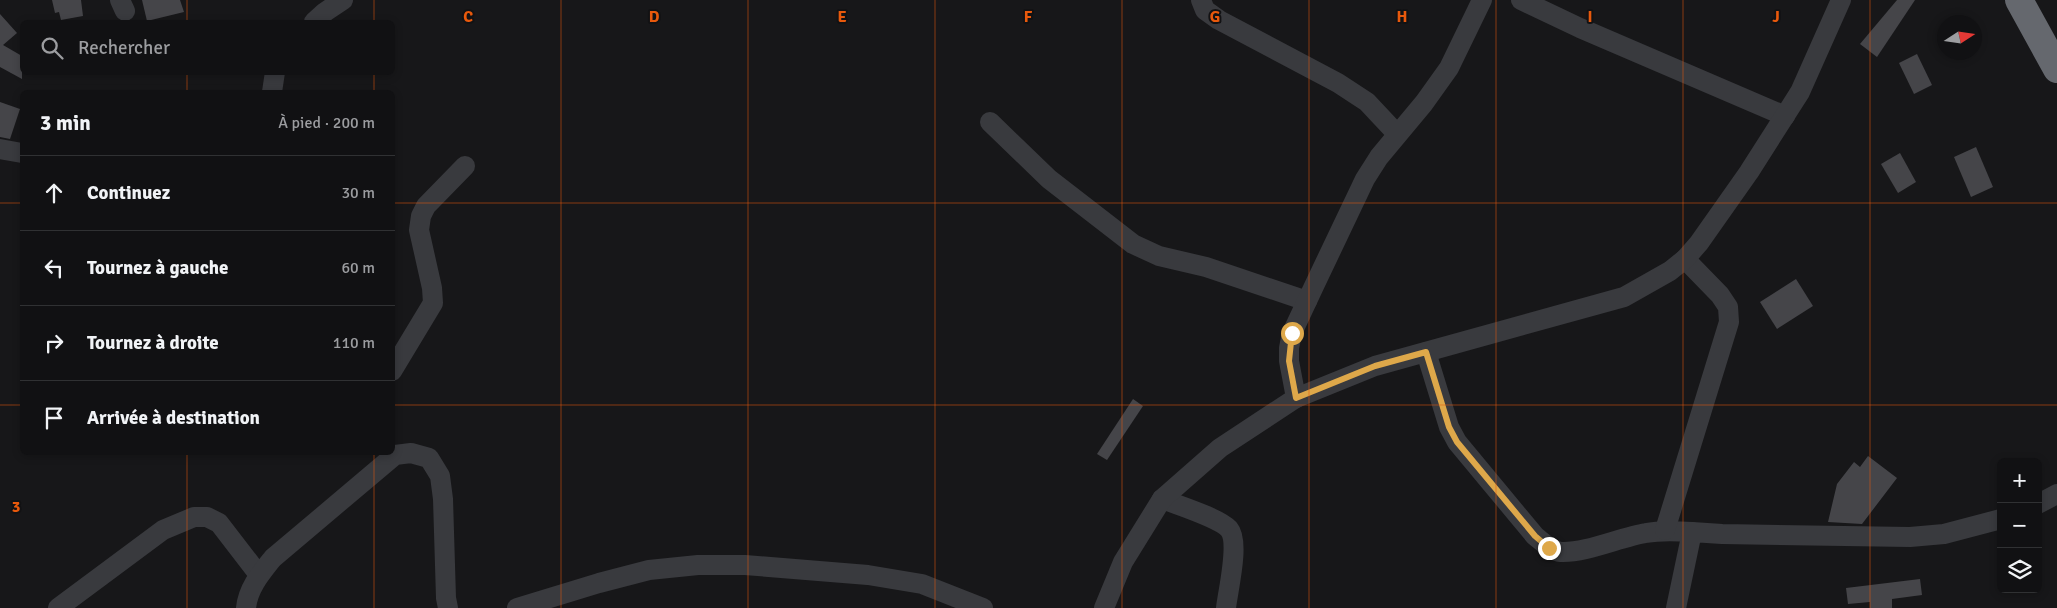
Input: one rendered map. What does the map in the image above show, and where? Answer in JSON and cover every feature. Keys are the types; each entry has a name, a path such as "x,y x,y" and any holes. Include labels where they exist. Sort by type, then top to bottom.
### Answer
{"highway":[{"path":"2020,0 2057,69"}],"street":[{"path":"316,20 343,0"},
{"path":"1201,0 1205,10 1219,20 1338,83 1367,102 1397,134"},
{"path":"1296,398 1289,361 1292,333 1365,179 1379,156 1424,103 1449,68 1482,0"},
{"path":"1521,0 1580,28 1785,116"},
{"path":"1104,608 1123,562 1162,499 1220,448 1296,398 1375,366 1624,297 1670,271 1685,258 1749,172 1785,116 1800,92 1842,0"},
{"path":"272,90 275,75"},
{"path":"990,122 1049,179 1133,244 1159,256 1206,268 1307,301"},
{"path":"0,149 20,153"},
{"path":"395,366 433,302 432,288 419,230 421,216 426,206 464,166"},
{"path":"1665,530 1729,322 1728,307 1720,295 1685,258"},
{"path":"1426,352 1449,427 1457,442 1535,536 1549,548 1560,552 1577,550 1665,530 1742,535 1910,537 1944,534 1997,520"},
{"path":"395,450 429,458 440,476 443,499 446,598 448,608"},
{"path":"246,608 247,597 259,575 273,558 388,455"},
{"path":"2040,503 2057,494"},
{"path":"1162,499 1230,529 1234,543 1226,608"},
{"path":"58,608 163,530 194,517 207,517 218,523 259,575"},
{"path":"1676,608 1692,532"},
{"path":"526,607 599,583 649,570 698,564 868,575 922,584 983,608"}],"building":[{"path":"52,0 81,0 83,16 61,20 59,12 55,13"},
{"path":"142,0 180,0 184,12 147,20"},
{"path":"1897,0 1915,0 1877,57 1860,44"},
{"path":"0,14 17,33 3,45 20,55 20,75 22,75 22,79 0,67"},
{"path":"1917,54 1932,85 1914,94 1899,63"},
{"path":"0,102 20,109 10,139 0,137"},
{"path":"1976,147 1993,187 1971,197 1954,157"},
{"path":"1900,153 1916,182 1898,193 1881,164"},
{"path":"1796,279 1813,306 1777,329 1760,302"},
{"path":"1133,399 1143,406 1107,460 1097,454"},
{"path":"1868,456 1897,478 1862,524 1828,522 1837,484 1854,462 1860,467"},
{"path":"1920,579 1922,595 1892,599 1892,608 1870,608 1870,602 1848,604 1846,588"}],"route":[{"path":"1292,333 1289,361 1296,398 1375,366 1426,352 1449,427 1457,442 1535,536 1549,548"}]}
